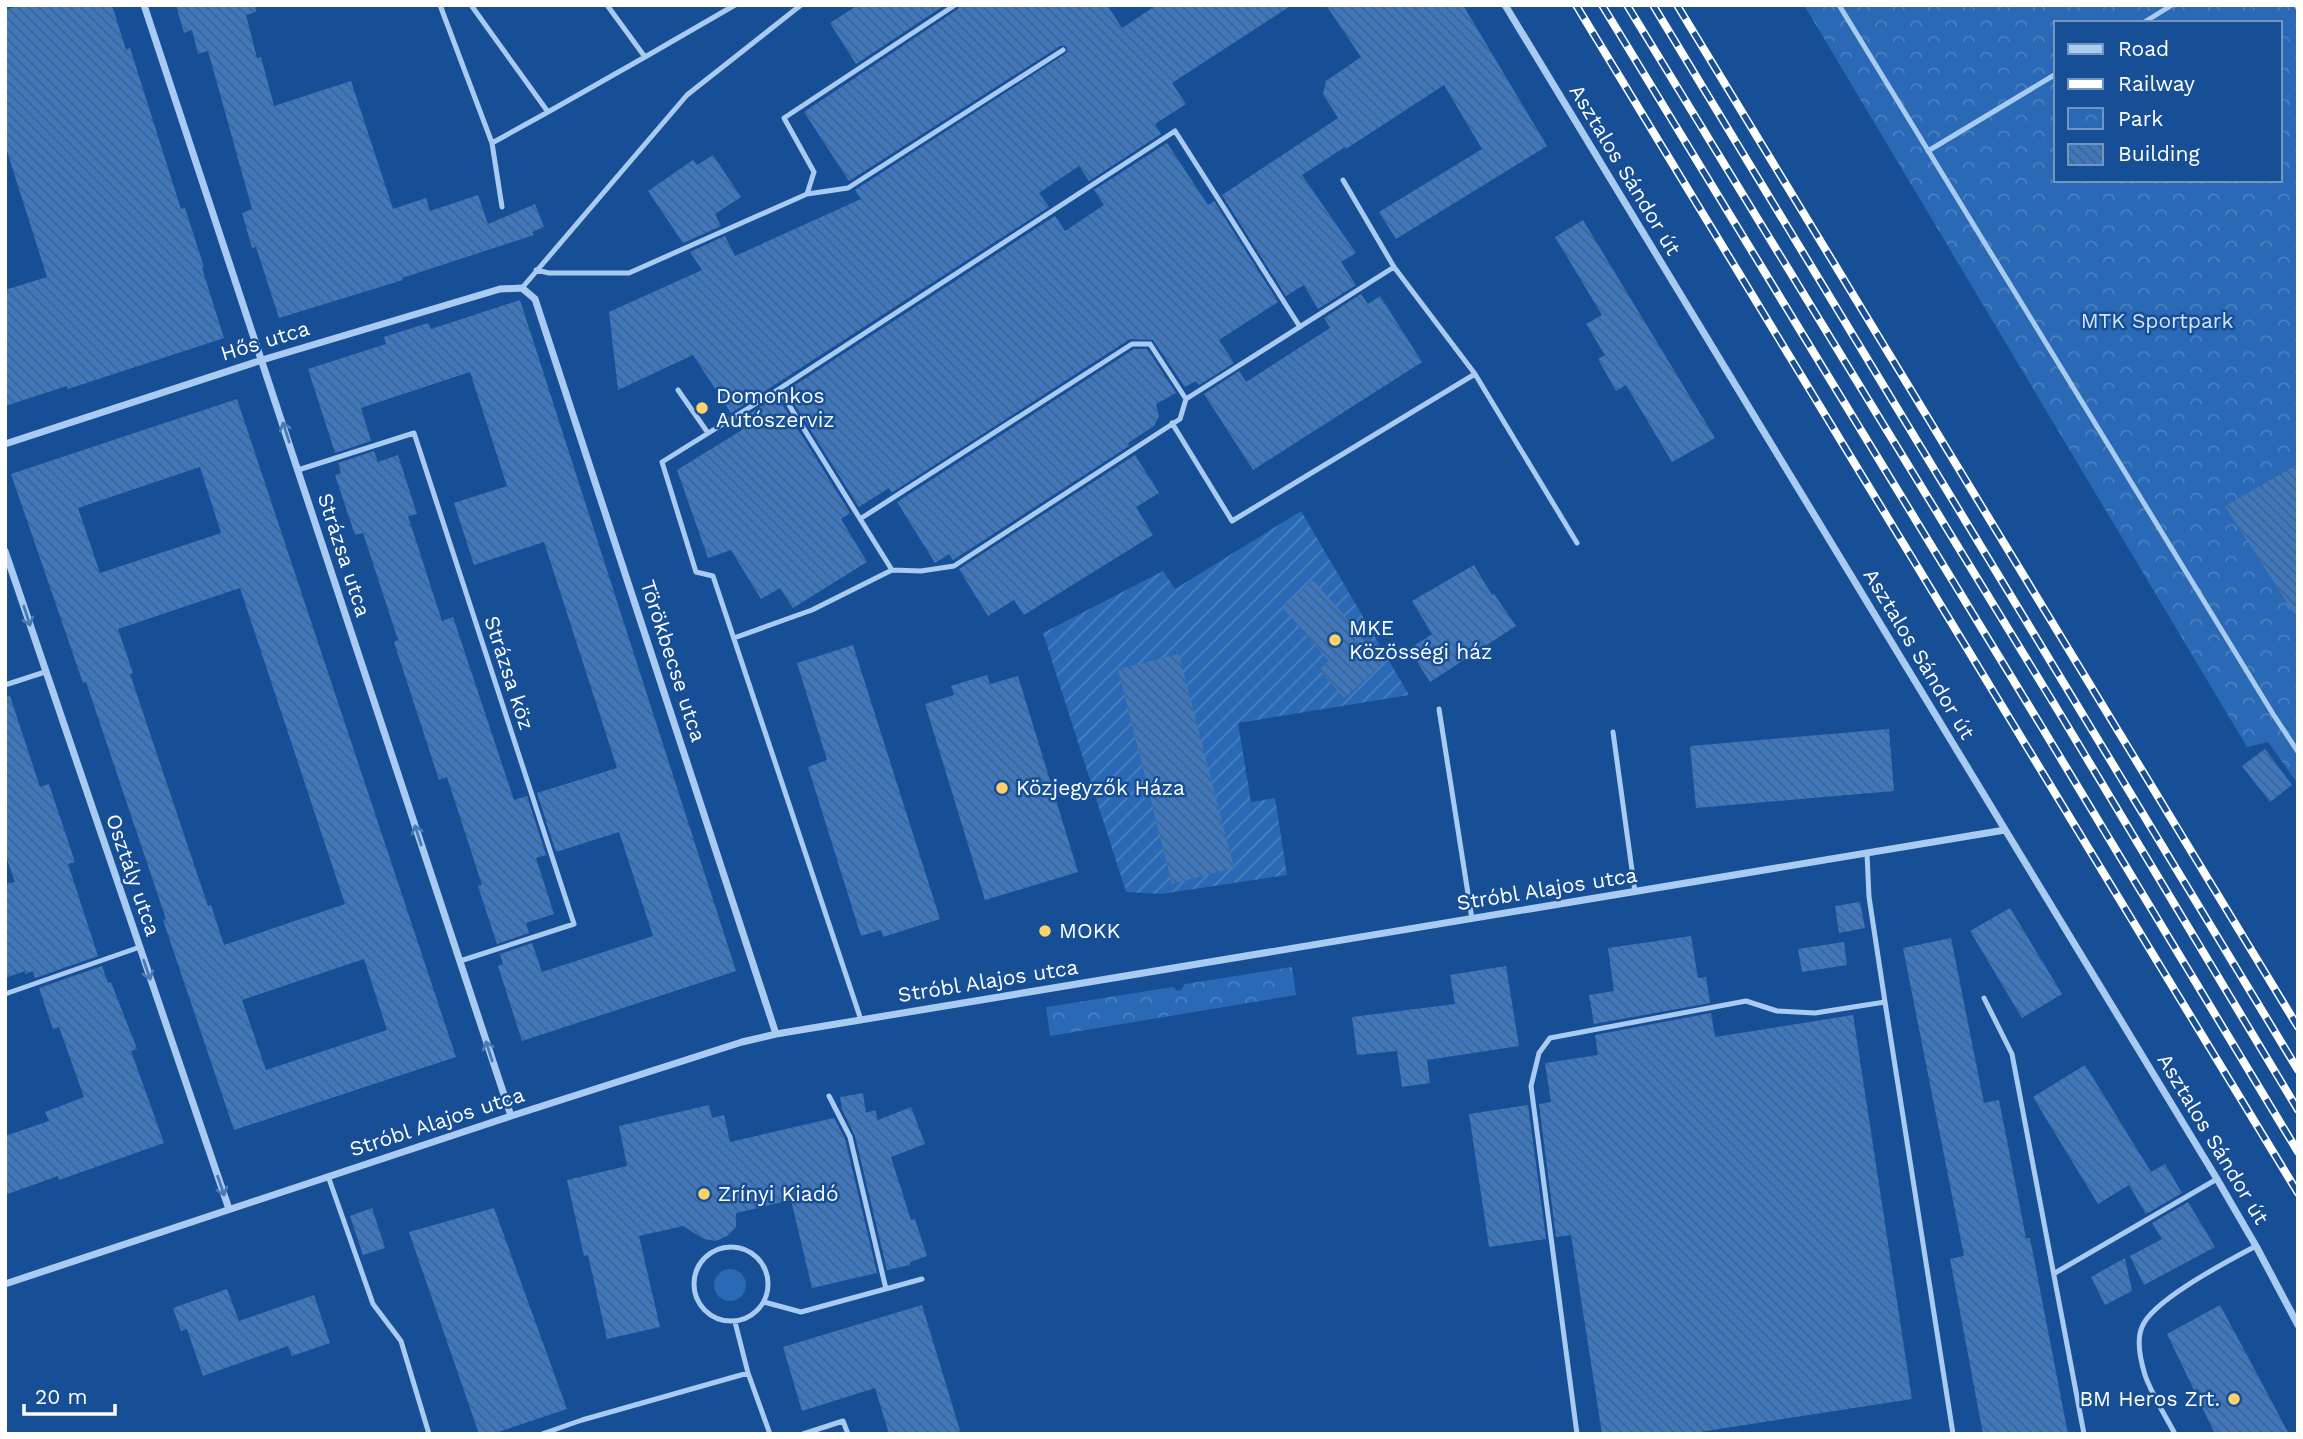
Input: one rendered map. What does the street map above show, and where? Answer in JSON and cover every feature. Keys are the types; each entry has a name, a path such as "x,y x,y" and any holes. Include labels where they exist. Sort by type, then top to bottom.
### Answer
{"street":[{"name":"Strázsa utca","path":"144,5 511,1115"},
{"name":"Asztalos Sándor út","path":"1505,5 2217,1179 2298,1325"},
{"name":"Hős utca","path":"5,444 262,360 500,289 522,288"},
{"name":"Törökbecse utca","path":"522,288 535,299 776,1034"},
{"name":"Osztály utca","path":"5,551 229,1209"},
{"name":"Stróbl Alajos utca","path":"5,1284 511,1115 742,1042 776,1034 2005,830"}],"lane":[{"path":"440,5 492,143 502,207"},
{"path":"471,5 548,112"},
{"path":"607,5 645,57"},
{"path":"492,143 735,5"},
{"path":"522,288 687,95 801,5"},
{"path":"807,194 814,172 784,118 955,5"},
{"path":"1839,5 2298,751"},
{"path":"2146,21 2172,5"},
{"path":"536,270 549,273 629,273 807,194 848,188 1063,50"},
{"path":"1928,151 2054,75"},
{"path":"861,1020 712,576 696,572 662,462 1175,131 1300,327"},
{"path":"1343,180 1394,267 1475,374 1577,543"},
{"path":"734,638 812,610 892,570 920,571 954,566 1180,419 1186,399 1394,267"},
{"path":"860,519 1132,344 1150,344 1186,399"},
{"path":"1172,423 1232,521 1475,374"},
{"path":"779,389 892,570"},
{"path":"677,390 708,433"},
{"name":"Strázsa köz","path":"298,470 414,433 434,493 574,924 460,961"},
{"path":"5,685 45,672"},
{"path":"1439,709 1472,919"},
{"path":"1614,732 1635,892"},
{"path":"1867,853 1869,897 1953,1434"},
{"path":"5,994 140,947"},
{"path":"1984,998 2012,1054 2084,1434"},
{"path":"1577,1434 1531,1086 1539,1053 1550,1038 1746,1001 1777,1011 1815,1013 1885,1002"},
{"path":"828,1096 850,1138 886,1289"},
{"path":"328,1176 373,1304 401,1341 429,1434"},
{"path":"2055,1273 2217,1179"},
{"path":"2175,1434 2146,1377 2140,1350 2141,1327 2154,1310 2203,1275 2256,1246"},
{"path":"736,1247 752,1254 764,1267 768,1284 764,1302 752,1315 735,1322 718,1319 703,1309 695,1293 695,1276 703,1260 718,1250 736,1247"},
{"path":"764,1302 801,1312 922,1279"},
{"path":"735,1322 748,1373 770,1434"},
{"path":"542,1434 748,1373"},
{"path":"803,1434 843,1421 848,1434"}],"green space":[{"name":"MTK Sportpark","path":"1804,5 2298,5 2298,784 2268,742 2247,747"},
{"path":"1301,511 1409,695 1238,723 1251,802 1275,798 1287,875 1161,894 1126,892 1043,633 1163,571 1175,589"},
{"path":"1292,967 1296,995 1050,1036 1046,1007 1173,987 1177,991 1185,984"},
{"path":"730,1269 742,1273 746,1285 742,1297 730,1301 718,1297 714,1285 718,1273"}],"building":[{"path":"21,5 112,5 126,50 130,48 181,209 185,208 224,338 68,389 67,386 5,406 5,290 47,277 5,145 5,10"},
{"path":"176,5 255,5 256,12 246,15 257,58 261,57 274,106 351,81 393,209 426,198 430,211 478,195 488,224 535,204 544,227 532,232 534,235 402,278 403,280 279,318 256,247 252,248 242,213 252,209 208,51 198,54 192,30 184,33"},
{"path":"858,5 945,5 856,64 830,23"},
{"path":"960,5 1107,5 1122,28 1157,5 1292,5 1172,83 1186,104 1155,124 1161,134 1089,181 1079,166 1039,193 1049,207 731,413 693,355 618,390 609,312 702,270 690,252 725,236 735,256 861,199 855,190 1068,52 1066,46 1060,46 849,181 804,112 958,9"},
{"path":"1326,5 1463,5 1547,146 1396,239 1379,212 1482,149 1444,85 1302,175 1356,253 1341,262 1356,285 1318,309 1304,285 1286,296 1222,195 1338,118 1323,94 1326,81 1361,57"},
{"path":"1167,143 1208,205 1214,201 1278,302 1219,340 1234,363 1199,385 1196,381 1185,387 1153,340 1130,339 891,493 889,488 859,507 786,391 1055,216 1065,231 1104,205 1094,190"},
{"path":"713,155 741,197 715,214 721,226 683,243 648,191 693,160 697,165"},
{"path":"1583,220 1715,438 1672,462 1626,385 1616,391 1598,359 1605,355 1586,324 1602,315 1555,237"},
{"path":"1361,294 1368,304 1380,296 1422,362 1253,470 1204,394 1239,371 1246,382 1330,328 1324,318"},
{"path":"520,300 736,971 522,1041 498,966 503,964 500,954 532,943 542,972 653,936 619,832 556,852 537,793 617,768 544,542 474,565 454,503 507,486 470,372 361,408 371,441 335,453 308,369 386,344 384,337 428,323 431,329"},
{"path":"1134,349 1147,349 1176,393 1156,404 1159,416 1154,426 1128,443 1129,446 953,560 949,554 935,563 897,502"},
{"path":"777,396 850,513 841,519 867,562 793,608 780,588 761,599 731,550 708,558 677,470 742,430 737,422"},
{"path":"237,399 456,1057 234,1130 86,682 83,683 11,474","holes":["200,467 221,533 100,573 78,508","240,588 345,904 224,945 211,905 208,906 130,674 133,673 118,629","364,959 387,1030 266,1070 242,1000"]},
{"path":"374,451 378,462 398,455 417,514 408,516 442,621 453,617 514,800 527,796 546,855 536,858 554,914 526,923 529,933 497,944 478,886 482,885 447,777 439,780 394,642 398,640 363,533 355,535 335,475 341,473 338,463"},
{"path":"1135,455 1159,493 1136,507 1153,535 1024,615 1014,600 988,616 959,569"},
{"path":"2298,464 2298,620 2225,506"},
{"path":"1474,565 1492,595 1494,594 1516,626 1430,682 1409,649 1432,634 1412,601"},
{"name":"MKE Közösségi ház","path":"1313,580 1385,662 1344,698 1319,669 1329,661 1282,607"},
{"path":"853,645 940,919 883,937 881,930 861,936 808,767 827,760 797,663"},
{"path":"1179,654 1234,868 1172,884 1118,669"},
{"name":"Közjegyzők Háza","path":"987,675 990,684 1018,676 1078,872 985,900 925,704 954,695 951,686"},
{"path":"10,696 40,787 49,784 75,862 68,864 98,956 35,978 33,971 25,974 25,971 5,978 5,884 15,882 5,854 5,697"},
{"path":"1889,729 1894,791 1696,808 1690,746"},
{"path":"2265,749 2292,785 2270,802 2242,766"},
{"path":"1860,902 1865,928 1839,933 1835,906"},
{"path":"2010,908 2062,994 2022,1018 1970,931"},
{"path":"1691,936 1698,978 1706,977 1710,1003 1594,1024 1589,995 1614,991 1608,948"},
{"path":"1951,938 1984,1103 1999,1100 2026,1238 2030,1238 2068,1434 1983,1434 1950,1259 1964,1256 1903,948"},
{"path":"1844,942 1847,965 1802,972 1798,949"},
{"path":"102,966 137,1049 131,1051 164,1143 59,1180 58,1176 5,1195 5,1136 49,1121 45,1112 84,1097 59,1027 53,1029 39,988"},
{"path":"1506,966 1519,1046 1427,1060 1430,1083 1402,1087 1397,1051 1357,1055 1352,1017 1455,1004 1450,975"},
{"path":"1711,1013 1715,1037 1853,1015 1912,1399 1687,1434 1602,1434 1571,1235 1556,1237 1539,1104 1551,1102 1545,1063 1598,1055 1595,1035"},
{"path":"2085,1065 2151,1172 2165,1164 2182,1193 2146,1214 2129,1185 2098,1204 2033,1097"},
{"path":"863,1093 866,1113 875,1110 878,1120 911,1107 925,1144 891,1157 911,1220 915,1219 927,1256 910,1262 910,1265 887,1270 855,1136 842,1109 840,1097"},
{"path":"709,1105 712,1118 724,1115 730,1142 834,1118 845,1139 877,1273 812,1288 791,1200 736,1213 736,1227 727,1236 716,1241 704,1239 683,1226 639,1236 660,1327 607,1339 567,1180 627,1166 619,1126"},
{"path":"1528,1105 1546,1239 1489,1247 1469,1114"},
{"path":"2188,1202 2215,1247 2144,1285 2130,1256 2162,1239 2152,1223"},
{"path":"372,1208 385,1248 363,1255 350,1216"},
{"path":"494,1208 567,1409 492,1434 479,1434 409,1232"},
{"path":"2125,1258 2132,1291 2105,1305 2091,1277"},
{"path":"227,1289 239,1321 314,1295 330,1343 292,1356 288,1346 203,1376 187,1329 181,1331 173,1308"},
{"path":"922,1305 961,1434 889,1434 875,1388 802,1411 783,1347"},
{"name":"BM Heros Zrt.","path":"2220,1305 2289,1434 2215,1434 2167,1334"}],"railway":[{"path":"1576,5 2298,1193"},
{"path":"1602,5 2298,1152"},
{"path":"1627,5 2062,717 2298,1110"},
{"path":"1653,5 2298,1070"},
{"path":"1677,5 2298,1027"}],"place":[{"name":"Domonkos Autószerviz","path":"702,408"},
{"name":"MKE Közösségi ház","path":"1335,640"},
{"name":"Közjegyzők Háza","path":"1002,788"},
{"name":"MOKK","path":"1045,931"},
{"name":"Zrínyi Kiadó","path":"704,1194"},
{"name":"BM Heros Zrt.","path":"2234,1399"}]}
